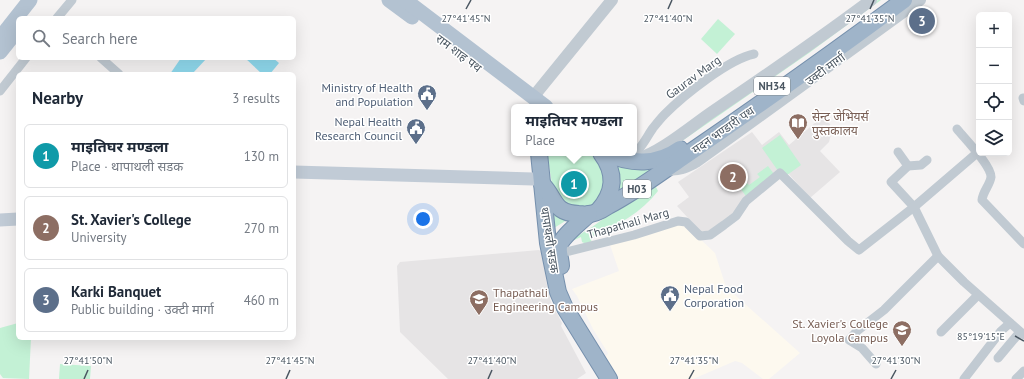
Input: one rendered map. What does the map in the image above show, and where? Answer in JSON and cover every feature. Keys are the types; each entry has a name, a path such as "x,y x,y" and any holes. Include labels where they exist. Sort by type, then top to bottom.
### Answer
{"highway":[{"name":"मदन भण्डारी पथ","path":"617,157 648,162 662,159 677,151 780,80 891,0"},
{"name":"मदन भण्डारी पथ","path":"587,214 621,200 672,166 904,0"},
{"name":"थापाथली सडक","path":"539,156 558,292 565,308 608,379"},
{"path":"542,181 558,207 570,214 587,214 606,201 612,184 610,170 603,156"},
{"name":"थापाथली सडक","path":"553,248 560,244 587,214"},
{"name":"थापाथली सडक","path":"553,248 573,307 596,347 617,379"}],"main road":[{"path":"17,16 30,0"},
{"path":"29,16 41,0"},
{"name":"राम शाह पथ","path":"389,0 519,97 534,104"},
{"name":"राम शाह पथ","path":"405,0 535,104"},
{"path":"0,38 16,18"},
{"path":"0,52 16,32"},
{"path":"296,172 533,179 542,181"},
{"path":"0,220 16,219"}],"street":[{"path":"59,16 72,0"},
{"path":"536,104 545,84 612,0"},
{"path":"617,157 638,159 644,157 676,137 783,63 871,0"},
{"name":"उक्टी मार्गा","path":"672,166 680,169 696,162 920,0"},
{"name":"Gaurav Marg","path":"637,151 654,126 680,99 734,62 754,54"},
{"path":"0,91 24,60"},
{"path":"103,60 117,72"},
{"path":"957,129 976,153"},
{"path":"898,152 908,166"},
{"path":"914,207 976,155"},
{"name":"Gaurav Marg","path":"617,157 631,156"},
{"path":"979,156 985,163 991,175 990,181 982,196 982,200 1024,244"},
{"path":"927,160 921,165 908,166 891,182 914,207 938,256 978,295 1022,334 998,358"},
{"name":"Thapathali Marg","path":"553,248 570,251 634,235 678,221 686,222 700,236 710,235 736,216 746,201 780,173 848,241 859,250 914,207"},
{"path":"876,364 862,348 849,340 857,331 884,310 938,256"},
{"path":"941,332 978,295"},
{"path":"964,379 1001,331 1010,323"},
{"path":"1016,379 1024,371"}],"shaded area":[{"path":"823,116 834,129 829,142 820,151 840,172 810,198 787,172 752,197 736,216 709,232 700,231 677,206 689,197 678,182 752,132 762,145 779,132 789,145"},
{"name":"Nepal Food Corporation","path":"682,222 715,253 726,287 800,353 769,379 763,379 742,363 735,361 693,379 620,379 606,357 608,353 593,329 572,289 619,271 610,245"},
{"name":"Thapathali Engineering Campus","path":"539,250 543,253 546,280 551,302 562,323 561,326 586,373 577,379 448,379 400,332 397,266 400,262"}],"green space":[{"path":"878,0 881,0 809,53 672,148 681,140 808,52"},
{"path":"718,19 735,34 717,54 701,39"},
{"path":"780,135 801,165 783,178 762,148"},
{"path":"547,156 593,156 605,173 603,193 591,207 569,209 553,190"},
{"path":"611,160 659,165 618,196 619,185"},
{"path":"768,166 777,178 748,199 740,188 747,183 749,185 760,177 757,174"},
{"path":"653,186 656,187 658,191 652,199 628,218 592,237 591,242 586,244 582,242 581,237 572,241 571,240 592,227 645,189"},
{"path":"549,206 567,220 554,228"},
{"path":"16,324 16,340 31,340 29,379 3,378 0,374 0,328"},
{"path":"60,364 91,366 90,379 59,379"}],"water":[{"path":"180,60 205,60 194,72 171,72"},
{"path":"247,60 275,60 279,63 272,72 260,72"}],"place":[{"name":"Karki Banquet","path":"922,21"},
{"name":"Ministry of Health and Population","path":"427,111"},
{"name":"सेन्ट जेभियर्स पुस्तकालय","path":"798,140"},
{"name":"Nepal Health Research Council","path":"416,145"},
{"name":"St. Xavier's College","path":"733,177"},
{"name":"माइतिघर मण्डला","path":"574,184"},
{"name":"Nepal Food Corporation","path":"670,312"},
{"name":"Thapathali Engineering Campus","path":"479,316"},
{"name":"St. Xavier's College Loyola Campus","path":"902,347"}]}
